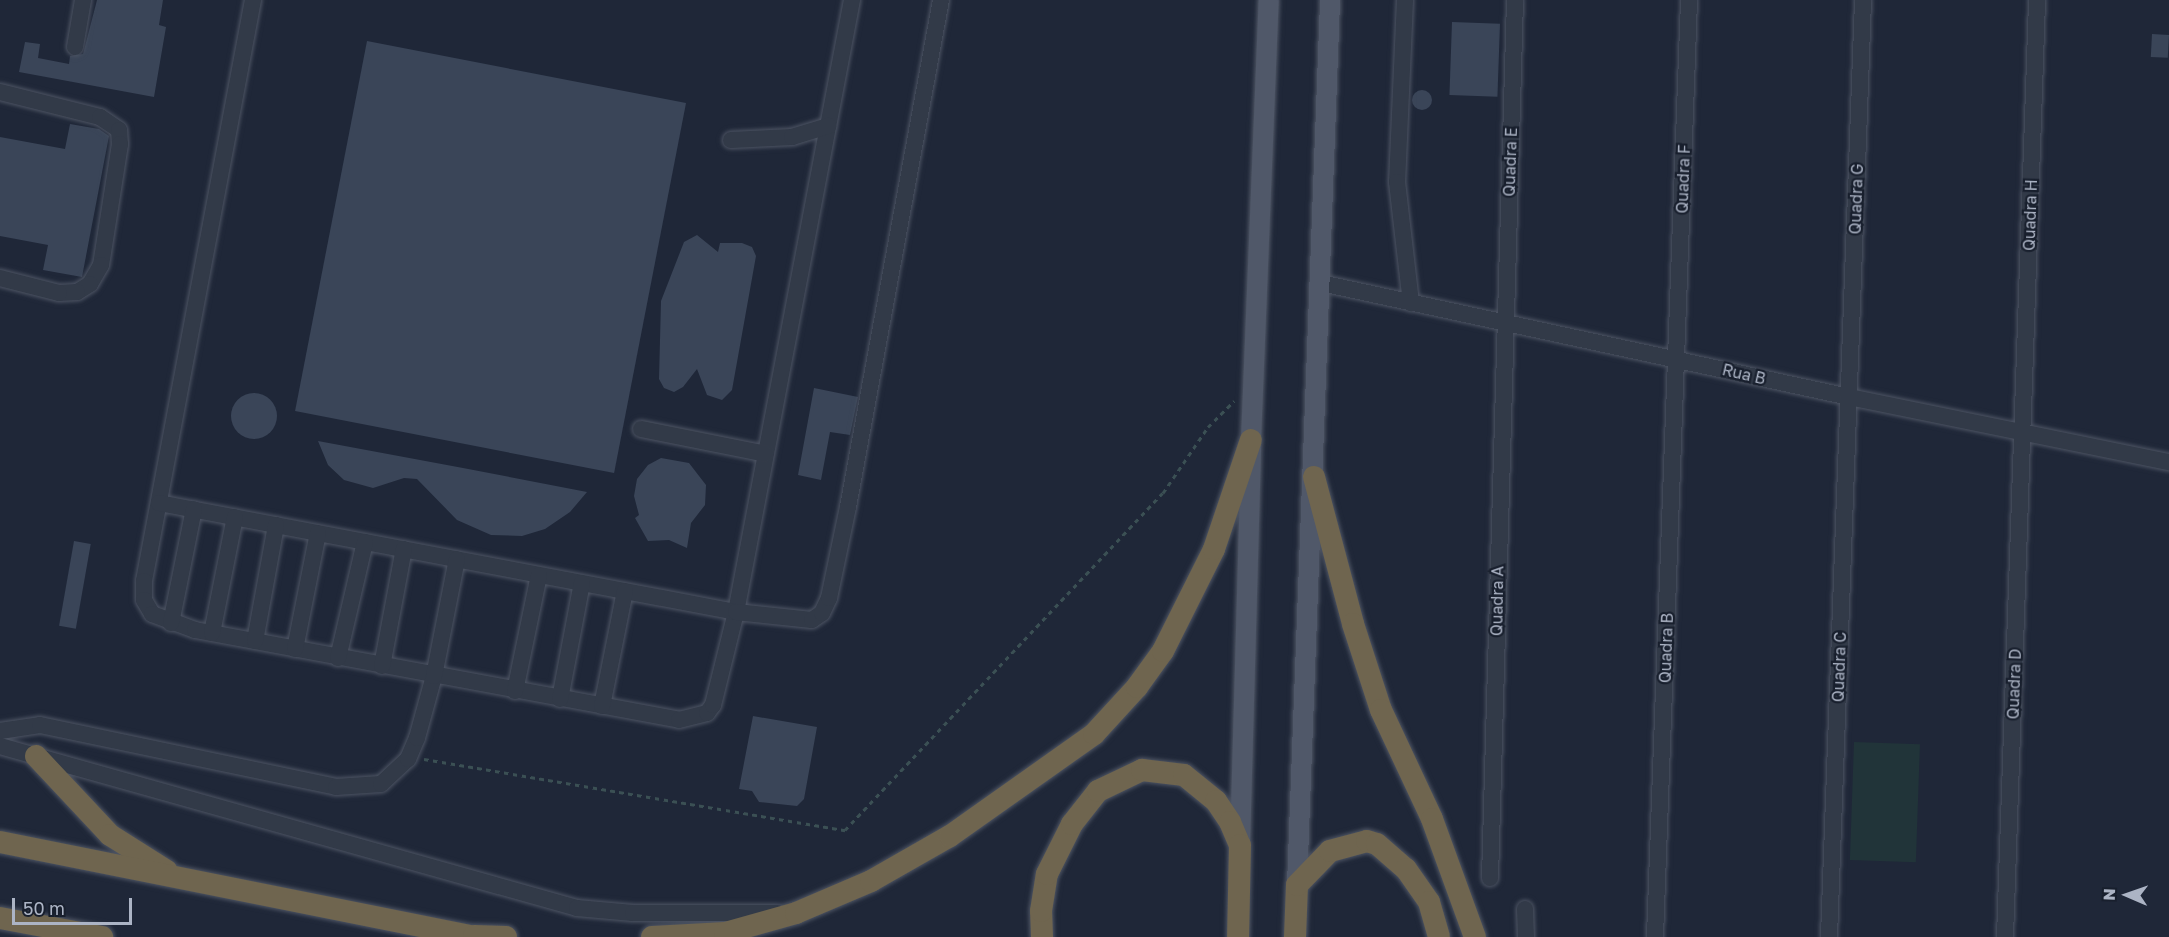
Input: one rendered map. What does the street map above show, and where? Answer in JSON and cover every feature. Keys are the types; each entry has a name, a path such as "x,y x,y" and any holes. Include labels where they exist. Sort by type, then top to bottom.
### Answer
{"highway":[{"path":"652,937 725,933 796,913 871,881 950,836 1094,734 1137,687 1163,651 1214,549 1251,440"},
{"path":"1314,477 1353,624 1382,710 1432,819 1475,937"},
{"path":"36,756 110,835 179,878"},
{"path":"1042,937 1043,891 1062,840 1098,791 1125,775 1142,770 1184,775 1216,801 1240,845 1238,937"},
{"path":"1295,937 1297,885 1330,851 1355,841 1377,844 1406,869 1421,889 1439,937"},
{"path":"0,842 475,937 506,937"},
{"path":"0,918 65,934 102,937"}],"main road":[{"path":"1240,845 1251,440 1269,0"},
{"path":"1297,885 1330,0"}],"street":[{"path":"75,47 83,0"},
{"path":"253,0 144,581 144,600 152,614 171,623 212,633 679,720 707,713 713,705 736,612 852,0"},
{"path":"159,503 736,612 812,620 822,613 829,597 941,0"},
{"path":"1405,0 1397,182 1411,303"},
{"name":"Quadra E","path":"1504,324 1515,0"},
{"name":"Quadra F","path":"1677,359 1689,0"},
{"name":"Quadra G","path":"1849,398 1863,0"},
{"name":"Quadra H","path":"2023,431 2037,0"},
{"path":"0,92 100,117 119,130 120,144 101,265 90,284 77,292 59,293 0,278"},
{"path":"731,140 792,137 828,126"},
{"name":"Rua B","path":"1321,283 1849,398 2169,462"},
{"name":"Quadra A","path":"1490,878 1504,324"},
{"name":"Quadra B","path":"1655,937 1677,359"},
{"name":"Quadra C","path":"1829,937 1849,398"},
{"path":"641,429 766,454"},
{"name":"Quadra D","path":"2005,937 2023,431"},
{"path":"171,623 194,509"},
{"path":"212,633 235,517"},
{"path":"255,641 276,525"},
{"path":"295,649 318,533"},
{"path":"338,658 365,542"},
{"path":"382,666 404,549"},
{"path":"0,731 40,725 336,787 381,784 408,759 434,676 457,559"},
{"path":"515,691 538,575"},
{"path":"560,699 582,583"},
{"path":"602,706 625,591"},
{"path":"0,746 577,908 633,913 796,913"},
{"path":"1525,909 1526,937"}],"path":[{"path":"408,759 441,759 845,830 1163,493 1208,427 1253,384"}],"green space":[{"path":"1854,742 1920,744 1916,862 1850,860"}],"building":[{"path":"97,0 163,0 159,25 166,27 154,97 19,72 25,42 40,44 38,58 69,64 70,56 83,54"},
{"path":"1452,22 1500,24 1497,97 1449,95"},
{"path":"2152,34 2169,35 2168,58 2151,57"},
{"path":"367,41 686,103 614,473 295,411"},
{"path":"1422,90 1429,93 1432,100 1429,107 1422,110 1415,107 1412,100 1415,93"},
{"path":"70,124 99,129 109,136 82,277 43,270 48,245 0,236 0,137 65,149"},
{"path":"697,235 718,252 720,243 742,243 752,247 756,256 732,390 722,400 707,395 697,369 683,387 674,392 664,388 659,379 661,301 684,242"},
{"path":"814,388 858,397 850,435 830,432 821,480 798,475"},
{"path":"254,393 270,400 277,416 270,432 254,439 238,432 231,416 238,400"},
{"path":"318,441 587,492 570,512 545,529 522,536 491,535 457,520 417,479 404,478 373,488 344,480 328,465"},
{"path":"661,458 689,463 706,485 705,505 691,523 687,548 669,540 648,541 635,518 639,515 634,496 637,479 648,465"},
{"path":"74,541 91,544 76,629 59,626"},
{"path":"753,716 817,727 804,799 797,806 759,802 752,791 739,789"}]}
